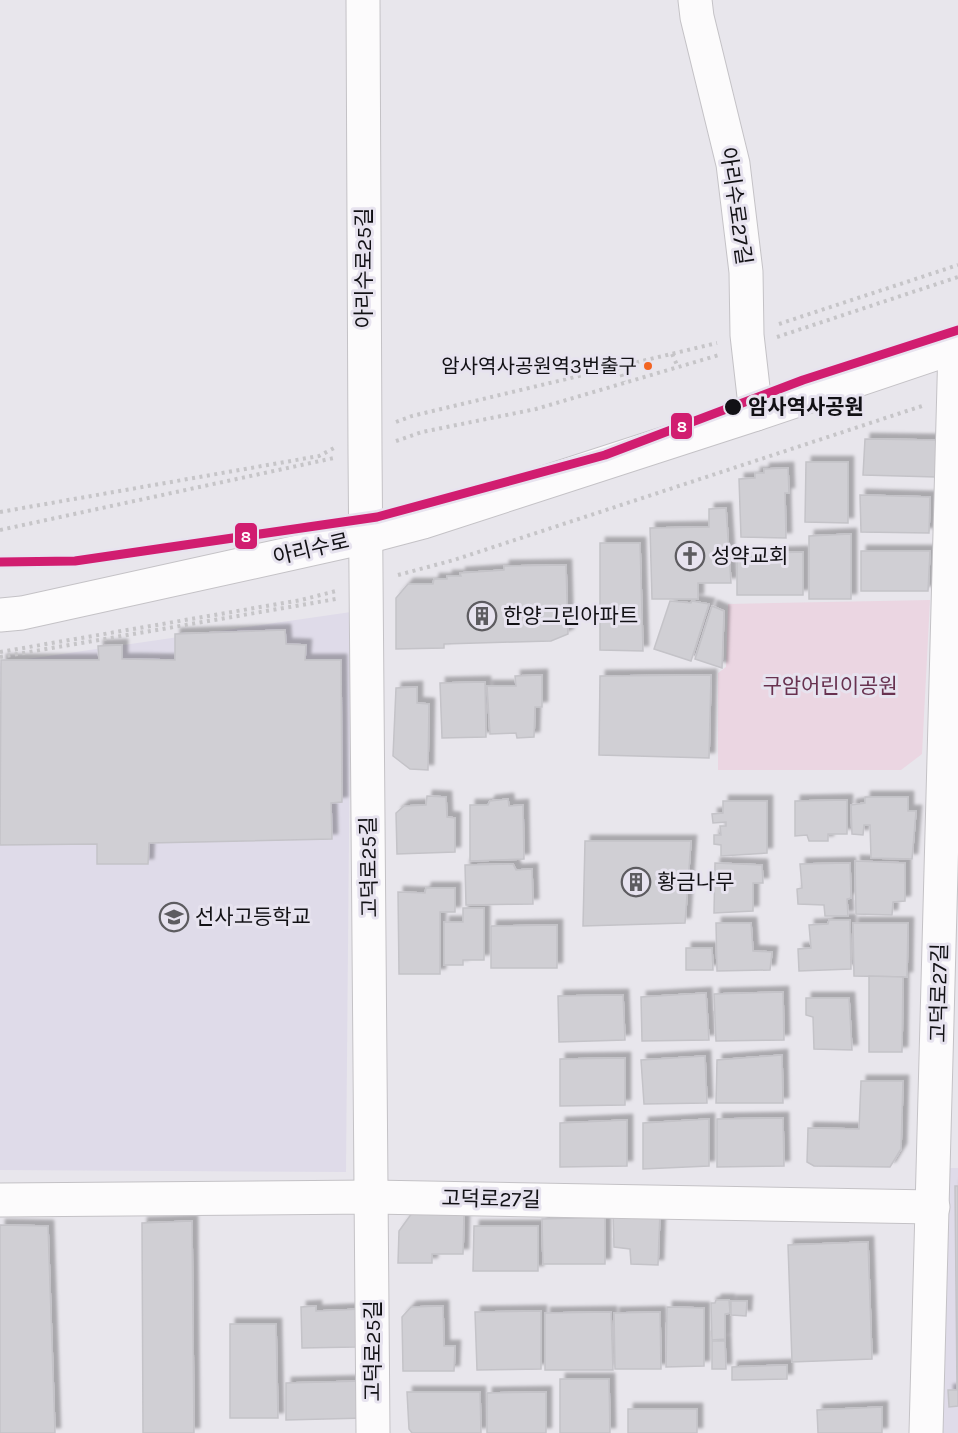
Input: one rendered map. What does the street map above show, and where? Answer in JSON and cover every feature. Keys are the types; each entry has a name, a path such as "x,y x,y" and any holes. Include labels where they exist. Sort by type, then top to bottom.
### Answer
{"street":[{"name":"아리수로25길","path":"363,0 366,537"},
{"name":"아리수로27길","path":"696,0 697,17 733,164 746,272 748,341 756,414"},
{"name":"아리수로","path":"0,615 33,610 366,537 442,516 957,346"},
{"name":"고덕로27길","path":"926,1433 957,346"},
{"name":"고덕로25길","path":"366,537 373,1433"},
{"name":"고덕로27길","path":"372,1197 933,1207"},
{"path":"0,1200 372,1197"}],"path":[{"path":"0,530 365,442 536,409 678,367 958,265"},
{"path":"0,512 318,456 365,442 412,416 672,354 748,341 958,277"},
{"path":"672,354 678,367"},
{"path":"619,367 624,382"},
{"path":"0,655 326,602 403,573 454,560 954,396"},
{"path":"0,655 366,587 397,584 403,573"}],"shaded area":[{"name":"선사고등학교","path":"351,612 346,1172 0,1170 0,663"},
{"path":"947,1168 958,1168 958,1433 940,1433"}],"green space":[{"name":"구암어린이공원","path":"930,600 922,754 901,770 718,770 718,673 726,667 728,604"}],"building":[{"path":"865,439 936,440 936,477 863,475"},
{"path":"806,462 848,462 848,523 805,522"},
{"path":"788,468 789,493 785,493 786,538 741,537 739,479 755,478 755,473 764,473 764,469"},
{"path":"860,495 930,497 929,533 861,532"},
{"name":"성약교회","path":"726,508 731,583 698,583 698,599 652,599 650,528 709,527 709,509"},
{"path":"851,534 851,599 809,599 809,536"},
{"path":"600,543 640,543 643,651 600,650"},
{"path":"861,551 930,551 928,591 861,591"},
{"path":"803,552 803,595 737,595 737,554"},
{"name":"한양그린아파트","path":"566,565 568,634 551,641 444,644 444,648 396,649 396,598 408,584 433,584 434,579 461,576 460,573 504,570 504,566"},
{"path":"670,601 709,604 691,661 654,649"},
{"path":"712,606 724,611 722,668 695,659"},
{"name":"선사고등학교","path":"285,630 286,644 306,645 305,660 341,660 342,802 331,803 332,839 149,843 148,864 97,864 97,844 0,845 1,660 99,660 98,646 122,645 122,659 175,660 175,634"},
{"path":"542,675 542,707 535,707 534,737 517,738 516,733 490,734 487,686 516,686 515,676"},
{"path":"711,675 709,758 599,755 600,676"},
{"path":"485,682 486,737 442,738 440,683"},
{"path":"417,687 417,703 429,704 428,770 410,769 393,756 396,688"},
{"path":"427,796 446,797 447,817 455,818 455,852 397,854 396,813 404,806 426,805"},
{"path":"865,797 908,797 908,811 916,811 912,859 871,858 870,825 864,825 863,835 852,834 851,805 865,803"},
{"path":"508,799 509,806 523,805 524,859 470,861 470,805 488,805 490,801"},
{"path":"847,800 847,834 828,834 828,841 809,841 807,835 795,836 795,801"},
{"path":"723,801 767,801 767,853 721,856 721,845 714,844 714,835 721,835 720,826 726,826 726,822 713,823 712,814 723,813"},
{"name":"황금나무","path":"585,841 691,841 685,923 583,926"},
{"path":"855,861 905,863 905,901 893,902 892,915 856,914"},
{"path":"715,863 762,865 763,883 753,883 753,911 714,913"},
{"path":"850,863 851,898 847,899 848,916 825,916 824,905 798,904 797,889 802,888 800,864"},
{"path":"513,864 516,870 532,869 533,904 466,905 465,865"},
{"path":"426,888 455,888 455,912 440,912 440,974 399,974 398,892 425,893"},
{"path":"463,908 484,908 484,960 463,960 463,965 444,965 444,922 463,922"},
{"path":"829,920 850,920 851,969 799,971 798,949 811,948 809,925 828,924"},
{"path":"716,923 751,923 753,951 772,952 770,970 717,971"},
{"path":"853,923 908,923 907,977 854,976"},
{"path":"557,925 557,968 491,968 491,926"},
{"path":"686,948 712,948 713,970 686,970"},
{"path":"869,976 903,977 902,1052 869,1052"},
{"path":"783,992 784,1040 716,1041 714,994"},
{"path":"706,993 709,1040 642,1041 641,997"},
{"path":"623,995 625,1040 559,1042 558,996"},
{"path":"806,998 849,998 852,1050 814,1049 813,1017 806,1015"},
{"path":"782,1055 783,1103 716,1103 717,1060"},
{"path":"705,1056 707,1103 644,1104 641,1060"},
{"path":"625,1058 625,1105 560,1106 560,1059"},
{"path":"861,1081 903,1081 901,1149 890,1167 814,1166 807,1162 808,1128 859,1129"},
{"path":"783,1118 784,1166 717,1167 717,1119"},
{"path":"709,1119 709,1166 643,1169 643,1123"},
{"path":"627,1120 627,1166 560,1167 560,1123"},
{"path":"955,1186 958,1186 958,1406 949,1407 948,1390 957,1390"},
{"path":"613,1212 660,1212 658,1265 631,1264 630,1249 614,1247"},
{"path":"412,1213 464,1213 463,1254 432,1254 432,1263 398,1263 399,1231"},
{"path":"605,1217 605,1264 543,1264 542,1219"},
{"path":"192,1221 194,1433 143,1433 142,1223"},
{"path":"0,1225 48,1226 55,1433 0,1433"},
{"path":"474,1226 538,1226 538,1271 473,1271"},
{"path":"868,1242 872,1359 792,1362 788,1245"},
{"path":"716,1300 729,1300 730,1313 725,1314 725,1339 712,1340 711,1303 715,1303"},
{"path":"731,1301 747,1301 746,1316 731,1315"},
{"path":"316,1306 316,1311 363,1309 356,1347 302,1348 301,1307"},
{"path":"443,1306 444,1346 455,1346 454,1371 403,1371 402,1317 411,1307"},
{"path":"667,1307 704,1308 704,1366 666,1367"},
{"path":"541,1311 541,1369 477,1370 475,1312"},
{"path":"611,1312 613,1370 545,1370 545,1313"},
{"path":"660,1312 661,1369 615,1369 614,1313"},
{"path":"230,1324 276,1324 278,1418 230,1418"},
{"path":"712,1341 725,1341 726,1369 712,1369"},
{"path":"787,1365 787,1379 732,1380 732,1367"},
{"path":"560,1379 609,1379 610,1433 560,1433"},
{"path":"364,1381 365,1418 286,1420 286,1383"},
{"path":"407,1392 480,1392 481,1433 412,1433 409,1429"},
{"path":"546,1392 546,1433 487,1433 487,1393"},
{"path":"882,1407 882,1433 818,1433 817,1410"},
{"path":"628,1409 697,1409 697,1433 628,1433"}],"transit line":[{"name":"8","path":"0,562 75,561 377,517 605,455 803,380 958,330"}],"place":[{"name":"암사역사공원역3번출구","path":"648,366"},
{"name":"암사역사공원","path":"733,407"},
{"name":"성약교회","path":"690,556"},
{"name":"한양그린아파트","path":"482,616"},
{"name":"황금나무","path":"636,882"},
{"name":"선사고등학교","path":"174,917"}]}
